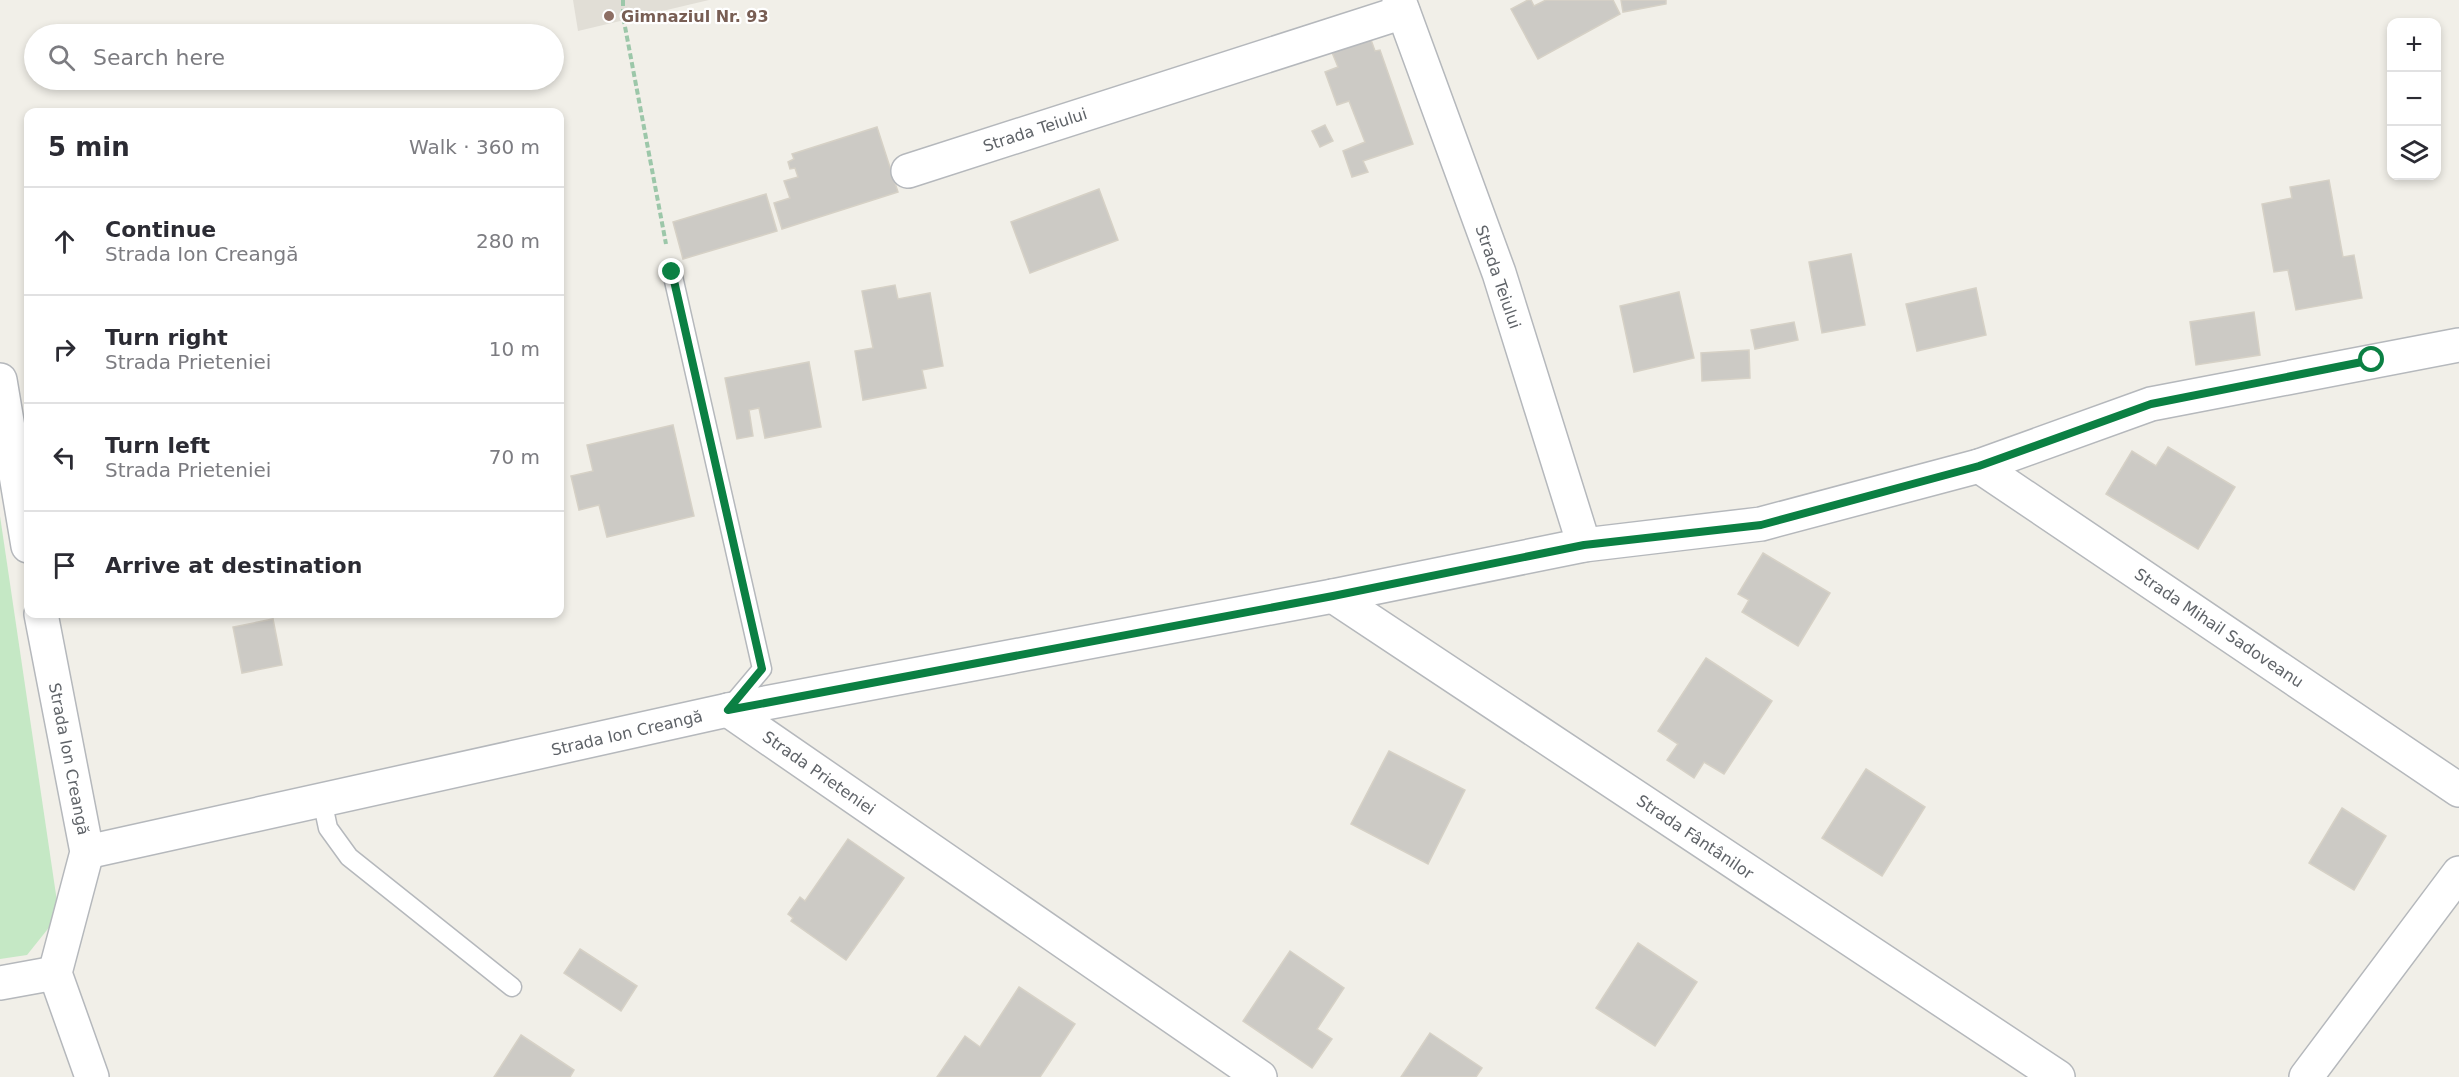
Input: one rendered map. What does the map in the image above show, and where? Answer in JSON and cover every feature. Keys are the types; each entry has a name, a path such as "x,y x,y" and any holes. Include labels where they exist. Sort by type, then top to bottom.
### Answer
{"street":[{"name":"Strada Teiului","path":"908,171 1401,6 1499,273 1584,545"},
{"name":"Strada Ion Creangă","path":"42,618 87,852 728,710 1333,596 1584,545 1761,525 1979,466 2151,404 2459,345"},
{"path":"0,380 24,522"},
{"name":"Strada Mihail Sadoveanu","path":"1979,466 2459,790"},
{"name":"Strada Fântânilor","path":"1333,596 2058,1077"},
{"name":"Strada Prieteniei","path":"728,710 1260,1077"},
{"path":"87,852 55,973 92,1077"},
{"path":"2306,1077 2459,873"},
{"path":"0,983 55,973"}],"lane":[{"path":"672,272 762,669 728,710"},
{"path":"322,800 328,828 349,857 512,987"}],"path":[{"path":"623,0 623,16 644,134 672,272"}],"shaded area":[{"name":"Gimnaziul Nr. 93","path":"573,0 709,0 578,31"}],"green space":[{"path":"0,516 59,915 27,955 0,959"}],"building":[{"path":"1531,0 1534,6 1546,0 1613,0 1620,14 1538,59 1511,9"},
{"path":"1621,0 1666,0 1666,4 1623,12"},
{"path":"1370,37 1375,51 1380,50 1413,144 1363,161 1368,172 1352,177 1343,151 1365,142 1349,101 1337,105 1325,72 1338,67 1331,50"},
{"path":"1325,125 1333,141 1320,147 1312,131"},
{"path":"877,127 898,192 782,229 774,203 790,198 784,181 798,177 795,168 790,169 788,162 794,159 792,154"},
{"path":"2329,180 2343,257 2354,255 2362,298 2296,310 2288,270 2274,272 2262,204 2292,198 2290,187"},
{"path":"1099,189 1118,240 1030,273 1011,222"},
{"path":"766,194 777,231 683,259 673,222"},
{"path":"1851,254 1865,325 1822,333 1809,262"},
{"path":"895,285 898,299 930,293 943,366 922,370 926,388 863,400 855,351 873,348 862,291"},
{"path":"1976,288 1986,335 1917,351 1906,304"},
{"path":"1679,292 1694,358 1634,372 1620,306"},
{"path":"2254,312 2260,355 2196,365 2190,322"},
{"path":"1794,322 1798,340 1755,349 1751,330"},
{"path":"1749,350 1750,378 1702,381 1701,353"},
{"path":"809,362 821,427 765,438 759,408 749,410 753,436 737,439 725,378"},
{"path":"673,425 694,516 607,537 599,505 579,510 571,476 593,471 587,445"},
{"path":"2168,447 2235,487 2198,549 2106,494 2132,451 2156,466"},
{"path":"1763,553 1830,593 1798,646 1742,612 1749,600 1738,594"},
{"path":"273,619 282,665 242,673 233,627"},
{"path":"1706,658 1772,701 1724,774 1704,762 1694,778 1667,760 1678,744 1658,731"},
{"path":"1389,751 1465,790 1428,864 1351,824"},
{"path":"1866,769 1925,807 1882,876 1822,838"},
{"path":"2342,808 2386,836 2354,890 2309,863"},
{"path":"848,839 904,878 846,960 791,921 793,918 788,914 800,897 805,901"},
{"path":"1638,943 1697,982 1655,1046 1596,1008"},
{"path":"580,949 637,986 621,1011 564,973"},
{"path":"1290,951 1344,988 1317,1029 1332,1039 1312,1068 1243,1021"},
{"path":"1019,987 1075,1024 1040,1077 937,1077 965,1036 980,1047"},
{"path":"1430,1033 1482,1068 1476,1077 1401,1077"},
{"path":"521,1035 574,1070 570,1077 494,1077"}],"place":[{"name":"Gimnaziul Nr. 93","path":"609,16"}],"route":[{"path":"672,272 762,669 728,710 1333,596 1584,545 1761,525 1979,466 2151,404 2372,360"}]}
